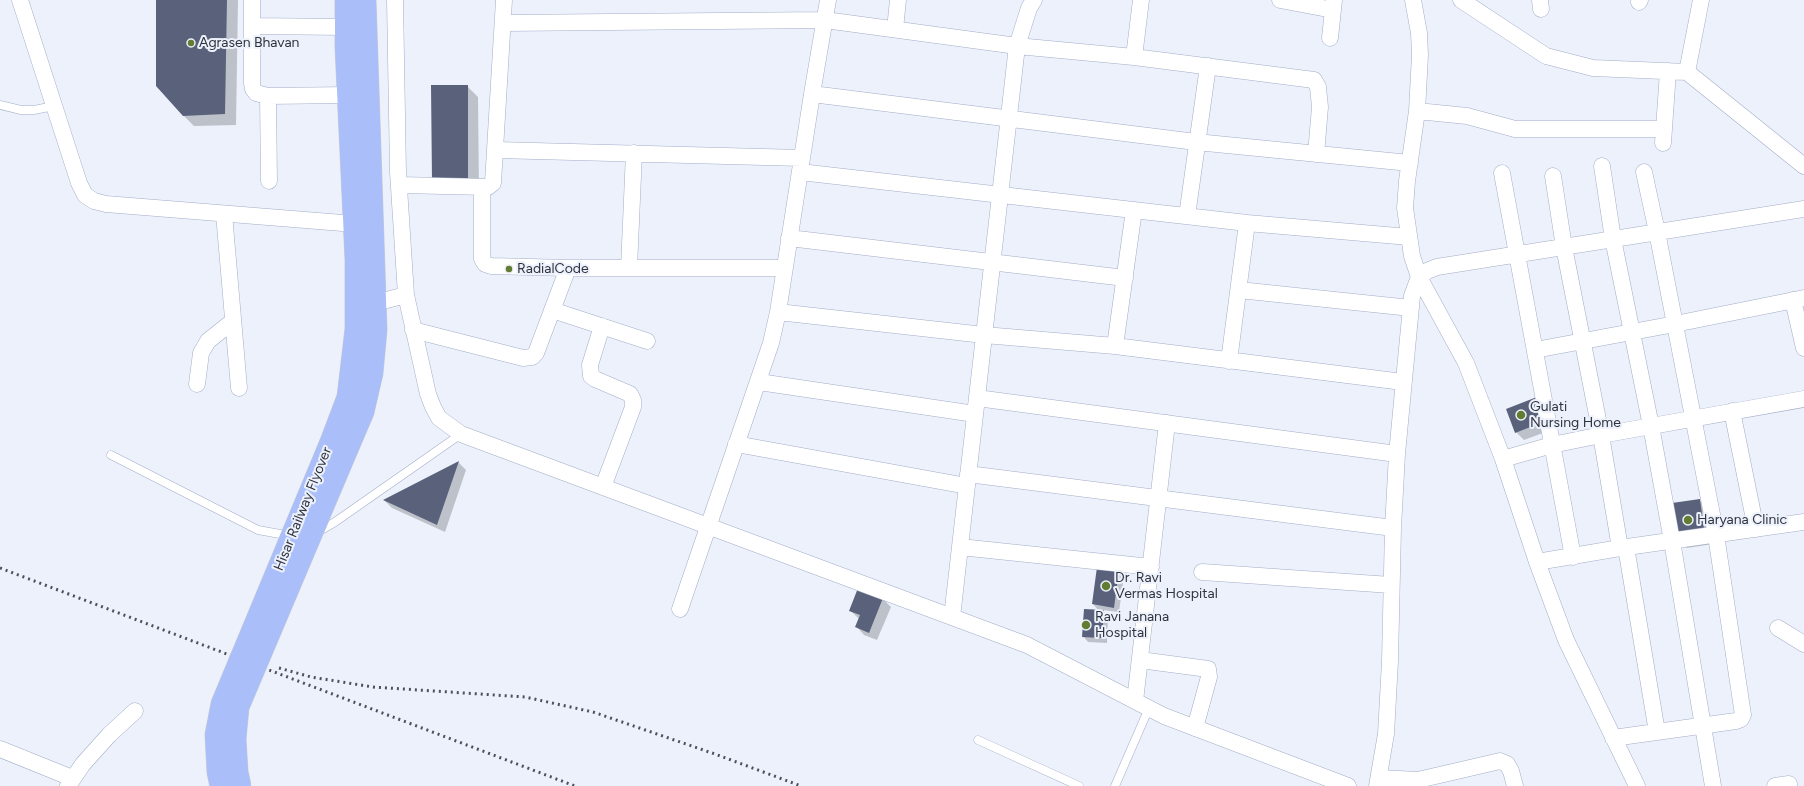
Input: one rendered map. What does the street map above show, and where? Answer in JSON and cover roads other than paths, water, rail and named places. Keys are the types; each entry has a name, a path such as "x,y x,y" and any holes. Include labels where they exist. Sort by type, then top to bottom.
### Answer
{"main road":[{"name":"Hisar Railway Flyover","path":"240,786 237,772 235,738 238,707 339,445 348,397 356,329 346,0"},
{"name":"Hisar Railway Flyover","path":"221,786 218,772 216,735 222,704 339,445 363,412 372,374 376,330 365,0"}],"street":[{"path":"20,0 79,183 85,195 94,201 106,204 354,224"},
{"path":"252,0 253,89 256,93 268,96 348,95"},
{"path":"395,0 399,184 406,296 428,394 439,418 461,434 1027,645 1135,701 1195,728 1348,786"},
{"path":"399,184 482,187 491,186 493,183 504,23 504,0"},
{"path":"680,609 736,444 759,382 771,343 778,312 828,0"},
{"path":"895,29 898,0"},
{"path":"952,617 1016,46 1034,0"},
{"path":"1134,57 1140,0"},
{"path":"1280,0 1333,5 1330,38"},
{"path":"1413,0 1419,33 1420,55 1417,111 1405,208 1412,256 1419,277 1466,363 1504,459 1537,562 1566,640 1636,786"},
{"path":"1461,0 1546,56 1593,68 1687,72 1804,166"},
{"path":"1687,72 1701,0"},
{"path":"504,23 825,20 1016,46 1134,57 1314,80 1316,82 1319,94 1320,107 1316,154"},
{"path":"252,26 346,27"},
{"path":"1186,216 1208,66"},
{"path":"1417,111 1467,116 1515,129 1663,136 1668,71"},
{"path":"812,94 1196,142 1410,163"},
{"path":"268,96 269,181"},
{"path":"496,150 634,153 801,165 1000,195 1246,223 1409,237"},
{"path":"628,268 634,153"},
{"path":"1602,166 1613,239 1651,426 1672,541 1713,786"},
{"path":"1613,738 1703,727 1736,721 1741,719 1743,715 1716,535 1644,172"},
{"path":"1502,173 1573,557"},
{"path":"1554,176 1564,247 1623,547 1657,732"},
{"path":"482,187 482,254 485,264 490,266 568,268 785,268"},
{"path":"1515,786 1512,771 1507,764 1500,761 1418,780 1378,782 1386,734 1397,454 1412,296 1419,277 1427,271 1437,267 1804,209"},
{"path":"1115,346 1134,210"},
{"path":"224,214 239,388"},
{"path":"1229,361 1239,290 1246,223"},
{"path":"789,238 1124,278"},
{"path":"413,330 528,358 536,353 568,268"},
{"path":"1239,290 1411,308"},
{"path":"375,303 406,296"},
{"path":"1535,350 1798,299 1804,348"},
{"path":"552,310 647,341"},
{"path":"778,312 984,335 1115,346 1403,382"},
{"path":"198,384 201,353 208,342 233,321"},
{"path":"602,326 590,365 591,376 630,394 633,400 633,407 602,487"},
{"path":"759,382 975,414"},
{"path":"977,398 1397,454"},
{"path":"1504,459 1552,445 1601,435 1804,399"},
{"path":"1732,411 1756,529"},
{"path":"1135,701 1159,498 1166,423"},
{"path":"736,444 968,480 1159,498 1393,528"},
{"path":"1537,562 1573,557 1623,547 1804,522"},
{"path":"960,548 1151,567"},
{"path":"1202,572 1391,585"},
{"path":"1778,628 1804,644"},
{"path":"1140,660 1208,669 1210,677 1195,728"},
{"path":"0,749 70,782 108,735 134,711"}],"lane":[{"path":"0,105 21,110 34,110 54,106"},
{"path":"111,455 258,530 287,536 301,536 317,533 335,522 461,434"},
{"path":"1115,786 1150,708"},
{"path":"978,740 1079,786"}],"railway":[{"path":"0,568 575,786"},
{"path":"279,668 311,677 373,687 525,697 593,712 715,754 801,786"}],"place":[{"name":"Agrasen Bhavan","path":"191,43"},
{"name":"RadialCode","path":"509,269"},
{"name":"Gulati Nursing Home","path":"1521,415"},
{"name":"Haryana Clinic","path":"1688,520"},
{"name":"Dr. Ravi Vermas Hospital","path":"1106,586"},
{"name":"Ravi Janana Hospital","path":"1086,625"}]}
